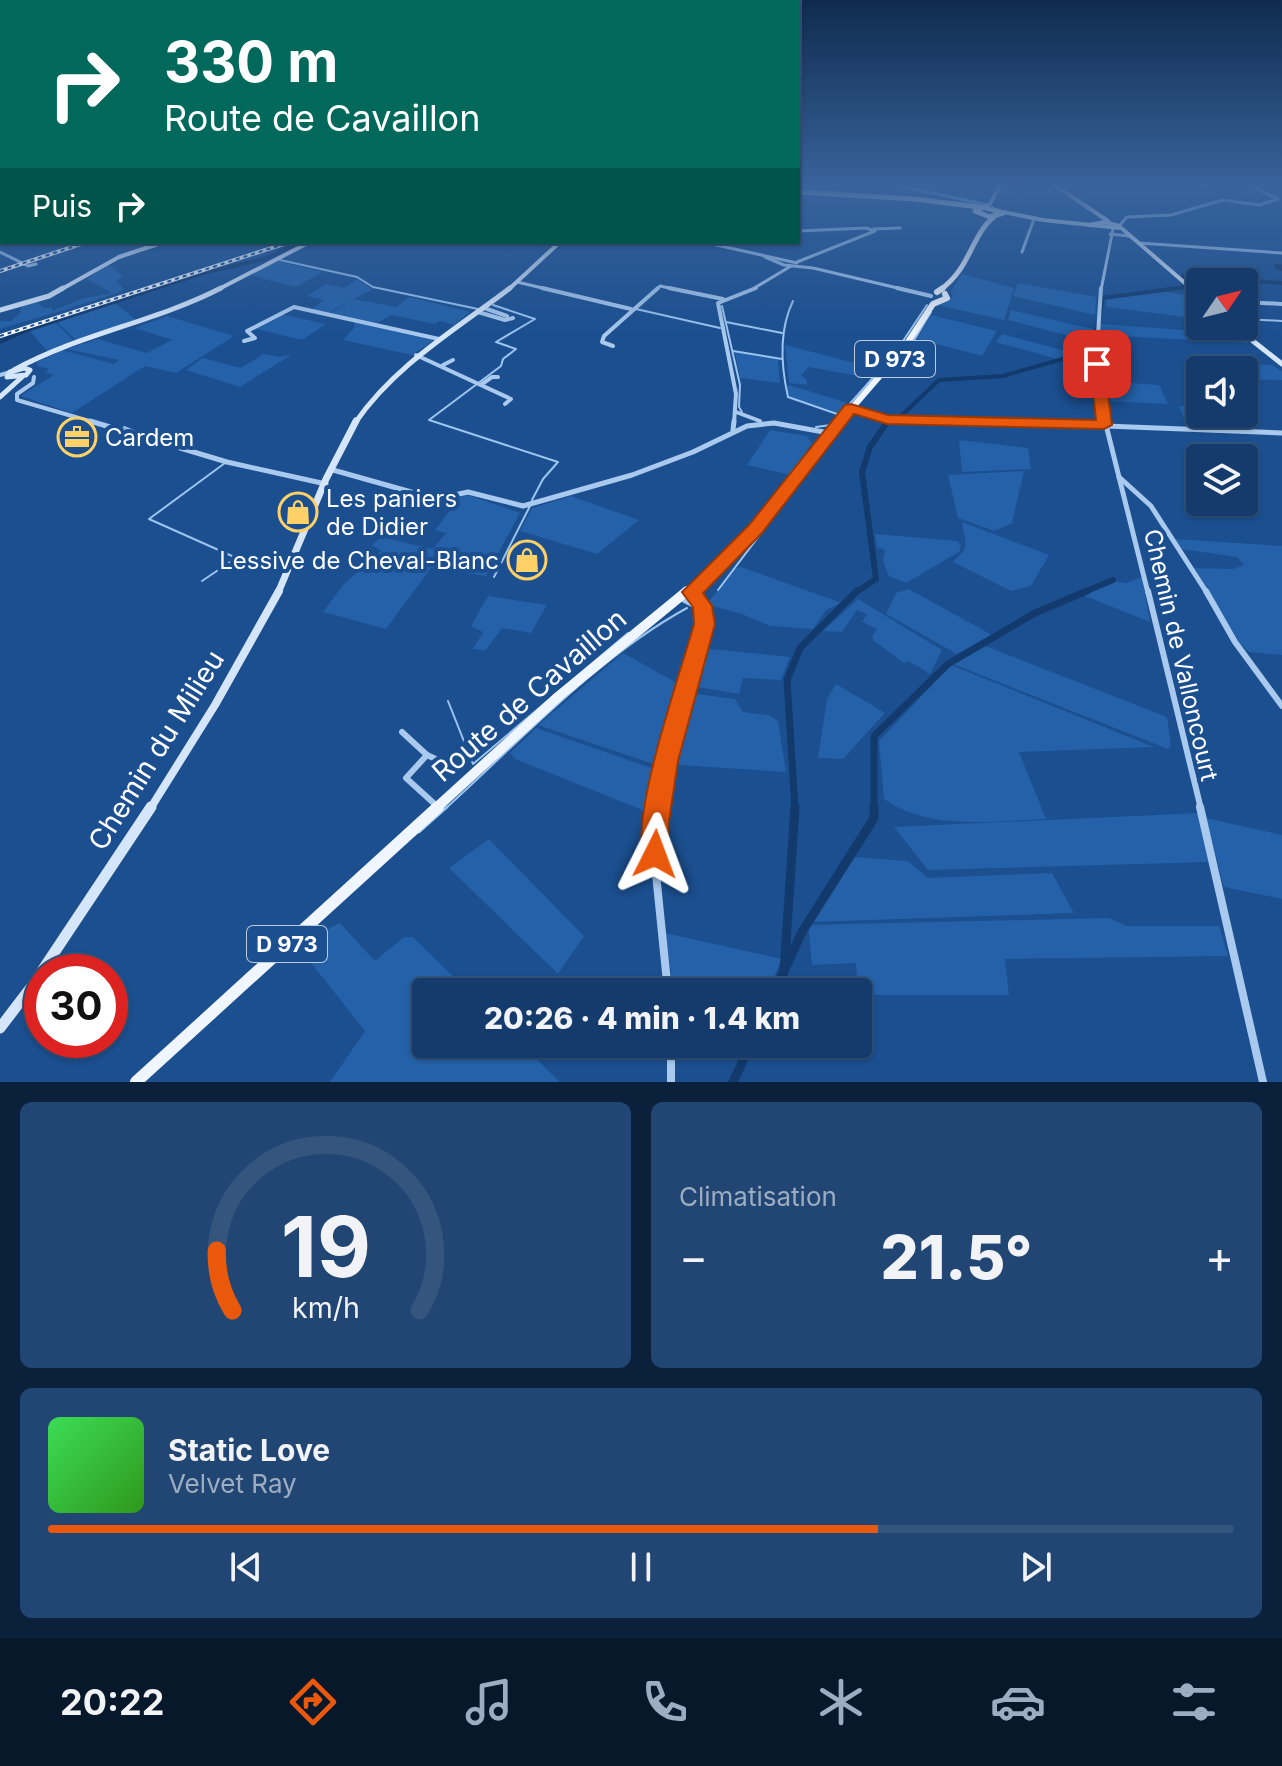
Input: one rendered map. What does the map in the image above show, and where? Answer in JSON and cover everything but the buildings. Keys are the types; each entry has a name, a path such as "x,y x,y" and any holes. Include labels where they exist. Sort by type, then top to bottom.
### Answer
{"main road":[{"name":"D 973","path":"830,434 904,348 933,297 965,266 980,234"},
{"name":"D 973","path":"933,297 943,297 947,286"},
{"path":"933,297 943,297"},
{"name":"Route de Cavaillon","path":"438,807 559,696 729,557 756,529 830,434"},
{"name":"Route de Cavaillon","path":"686,595 729,557"},
{"name":"D 973","path":"136,1082 438,807"}],"street":[{"path":"732,431 736,411 734,376 718,303 764,285 794,263 863,234"},
{"path":"1022,252 1028,234"},
{"name":"Chemin de Valloncourt","path":"1111,234 1098,307 1097,364 1104,425 1234,946 1263,1082"},
{"path":"1126,234 1186,284"},
{"path":"1139,243 1282,253"},
{"path":"0,310 49,296 119,257 158,244"},
{"path":"7,374 45,354 169,313 306,244"},
{"name":"Chemin du Milieu","path":"0,1028 40,974 208,719 277,596 326,484 363,412 397,371 517,282 558,244"},
{"path":"718,244 933,297"},
{"path":"0,252 28,266 36,264"},
{"path":"781,262 781,272"},
{"path":"517,282 632,310"},
{"path":"613,346 602,340 660,286 723,299"},
{"path":"1258,303 1282,304"},
{"path":"244,341 255,338 247,331 294,307 439,339"},
{"path":"481,310 507,316"},
{"path":"481,310 505,320 513,318"},
{"path":"1252,340 1282,364"},
{"path":"0,396 27,375 45,354"},
{"path":"416,355 471,377 486,390 511,399 505,404"},
{"path":"442,366 453,360"},
{"path":"7,374 27,375"},
{"path":"7,374 27,375"},
{"path":"0,396 10,384 7,374"},
{"path":"27,375 33,383 17,394 17,400 103,423 187,451 326,484"},
{"path":"482,384 492,377 498,377"},
{"path":"851,408 887,419 1282,433"},
{"path":"736,411 765,423 830,434"},
{"path":"333,470 436,499 468,492 523,506 632,475 693,452 732,431 765,423"},
{"path":"1119,477 1139,494 1167,530 1235,641 1282,706"},
{"path":"666,978 654,875 656,821 666,761 705,624 703,610 686,595"},
{"path":"686,595 703,610"},
{"path":"402,732 427,755 440,761"},
{"path":"427,755 406,778 438,807"},
{"path":"671,1058 671,1082"}],"shaded area":[{"path":"277,261 322,272 296,287 250,275"},
{"path":"109,264 123,277 116,281 124,289 120,291 125,290 0,329 0,321 11,321 20,313 22,305 37,302 44,308 52,308 52,311 81,299 112,293 87,279"},
{"path":"962,274 1014,288 1004,320 938,305 954,296 950,292"},
{"path":"357,279 373,289 326,314 311,310 324,300 307,296 326,284 344,288"},
{"path":"1018,283 1096,297 1095,315 1013,296"},
{"path":"1165,292 1186,295 1186,317 1107,307 1106,299"},
{"path":"409,297 470,312 454,325 391,315 376,324 329,314 354,299 396,307"},
{"path":"113,302 139,322 78,342 56,321"},
{"path":"1011,310 1093,329 1092,342 1008,320"},
{"path":"280,314 326,324 302,340 253,328"},
{"path":"931,315 997,331 982,356 917,339"},
{"path":"167,316 234,336 176,373 145,366 72,413 20,396 54,375 45,372 49,369 37,366 37,362 62,350 114,364 119,360 66,349 98,339 147,353 172,340 135,328"},
{"path":"54,321 76,343 47,351 29,330"},
{"path":"355,321 436,339 412,355 343,340 354,328"},
{"path":"1101,324 1186,330 1186,340 1099,335"},
{"path":"1002,334 1077,354 1057,359 996,342"},
{"path":"1193,340 1245,340 1249,343"},
{"path":"785,345 879,369 869,378 809,367 801,375 807,380 807,385 789,383"},
{"path":"735,352 778,359 780,383 740,378"},
{"path":"264,354 279,357 291,355 240,387 186,370 203,358 241,368"},
{"path":"1258,365 1272,365 1282,371 1282,380 1258,379"},
{"path":"1101,381 1159,385 1168,404 1103,401"},
{"path":"789,385 847,404 840,413 789,397 786,388"},
{"path":"1179,406 1186,406 1186,424"},
{"path":"1244,428 1245,430 1188,429"},
{"path":"770,430 807,436 812,443 791,475 747,465"},
{"path":"959,440 1028,448 1031,469 962,472"},
{"path":"1024,471 1012,523 994,531 958,518 948,475"},
{"path":"468,495 520,513 486,576 431,568 386,629 323,612 343,585 381,551 372,545 381,537 433,549 446,533 435,530 460,497"},
{"path":"571,496 639,520 597,554 520,531 532,508"},
{"path":"962,522 1049,555 1031,586 1011,591 953,562 965,545"},
{"path":"875,534 958,541 961,546 959,552 906,583 889,576 883,561 885,550 877,547"},
{"path":"1174,539 1282,546 1282,655 1249,652 1240,644 1193,568 1233,569 1244,565 1237,557 1181,549"},
{"path":"741,567 842,603 826,610 813,629 770,626 712,606 709,601 736,568"},
{"path":"1142,577 1150,622 1080,594 1112,581 1126,583"},
{"path":"909,589 992,635 957,654 886,614 896,593"},
{"path":"488,596 547,605 531,633 502,628 486,650 473,649 483,632 471,626"},
{"path":"858,599 942,650 930,674 909,661 904,663 874,641 872,637 877,629 862,622 867,614 857,610 842,632 823,631"},
{"path":"983,645 1167,717 1171,745 1168,749 953,664"},
{"path":"701,648 790,657 781,680 743,678 739,694 691,686"},
{"path":"623,653 684,687 662,767 538,725"},
{"path":"951,665 1154,747 1019,752 1046,819 962,822 921,816 902,809 884,799 879,741"},
{"path":"836,684 885,713 843,759 818,758 827,699"},
{"path":"689,693 735,699 743,712 769,715 778,721 786,772 680,765 671,757"},
{"path":"536,728 660,771 652,814 515,759 510,753"},
{"path":"1199,813 1210,862 928,870 894,827"},
{"path":"1206,818 1282,835 1282,899 1224,887"},
{"path":"489,839 584,936 558,974 449,868"},
{"path":"854,857 907,861 928,878 1052,873 1074,913 812,922"},
{"path":"1109,918 1127,926 1219,926 1228,956 1005,959 1009,995 872,995 872,978 857,978 856,963 812,965 808,925"},
{"path":"340,923 375,961 404,937 413,937 455,978 412,978 412,1058 535,1058 560,1082 330,1082 365,1031 304,954 331,927"},
{"path":"665,933 782,959 773,978 672,978"}],"waterway":[{"path":"267,258 297,244"},
{"path":"0,342 27,330 206,272 265,259"},
{"path":"280,260 357,277 373,287 478,309"},
{"path":"1282,266 1276,266 1282,269"},
{"path":"901,416 939,380 1003,376 1080,354 1091,356 1102,298 1193,286 1183,276 1282,283"},
{"path":"793,301 785,324 783,348 788,397 840,415"},
{"path":"493,305 535,319 496,342 516,349 503,359 501,366 429,420 558,462 543,479 532,500"},
{"path":"840,415 895,353 927,305"},
{"path":"722,306 740,385 739,407 742,412"},
{"path":"636,309 720,328"},
{"path":"883,376 913,342 931,312"},
{"path":"1258,320 1282,321"},
{"path":"726,322 782,333"},
{"path":"733,351 782,359"},
{"path":"816,427 831,425 840,415"},
{"path":"855,593 876,579 862,472 870,447 888,421"},
{"path":"718,590 843,425"},
{"path":"124,427 134,431"},
{"path":"225,463 149,519 232,556"},
{"path":"494,577 530,506"},
{"path":"202,581 236,558"},
{"path":"1082,593 1113,580"},
{"path":"784,970 802,932 874,818 874,736 948,664 1035,613 1087,591"},
{"path":"795,808 787,680 800,648 855,593"},
{"path":"445,809 591,675 622,650 687,608"},
{"path":"448,701 473,764 628,633"},
{"path":"419,832 447,807"},
{"path":"784,970 795,808"},
{"path":"781,978 784,970"},
{"path":"733,1082 744,1058"}],"railway":[{"path":"0,271 81,244"},
{"path":"0,336 284,244"}],"place":[{"name":"Cardem","path":"77,437"},
{"name":"Les paniers de Didier","path":"298,512"},
{"name":"Lessive de Cheval-Blanc","path":"527,560"}],"route":[{"path":"655,854 656,821 666,761 705,624 702,606 692,592 712,576 756,529 851,408 887,419 1104,425 1097,364"}]}
